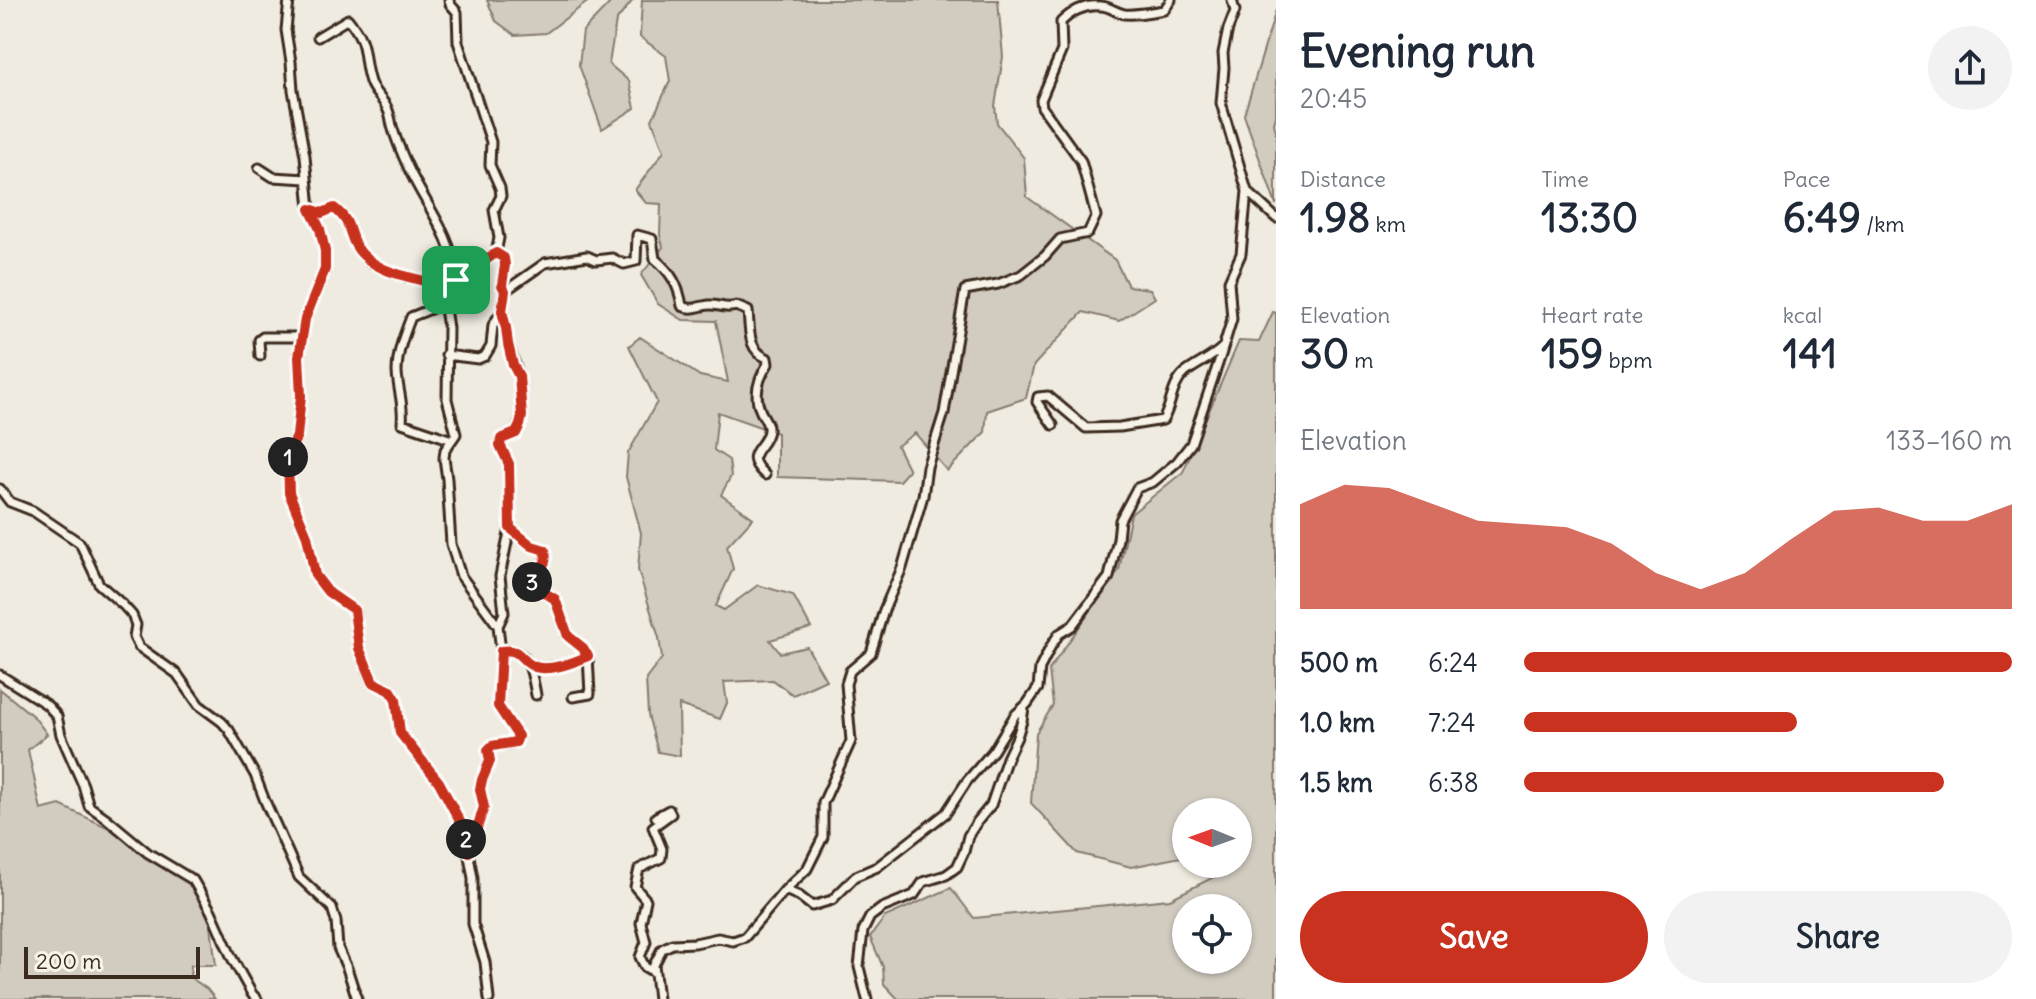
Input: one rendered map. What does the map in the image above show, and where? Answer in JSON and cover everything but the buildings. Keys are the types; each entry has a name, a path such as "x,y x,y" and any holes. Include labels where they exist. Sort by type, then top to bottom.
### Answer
{"street":[{"path":"289,0 286,30 310,209 320,229 325,251 325,269 305,319 299,357 301,396 297,436 288,456 289,493 307,536 315,575 328,592 354,610 359,648 373,682 391,691 396,699 400,733 439,782 464,829 473,878 473,924 485,962 489,999"},
{"path":"449,0 457,12 458,42 491,142 490,165 501,196 494,210 499,238 496,253 447,287 444,302 448,328 447,399 456,434 445,450 444,458 451,544 461,576 498,626 501,651 498,706 518,736 516,742 492,746 488,750 490,761 480,789 484,807 469,852"},
{"path":"656,817 669,810 671,814 653,827 662,849 661,858 639,869 635,887 646,900 641,923 646,942 640,957 645,967 652,971 662,949 672,944 718,938 733,941 745,937 807,869 823,837 823,803 851,741 846,684 850,671 871,653 884,610 902,568 923,496 927,467 944,413 965,290 998,284 1021,275 1060,239 1088,233 1096,216 1081,161 1042,107 1041,100 1062,50 1061,22 1071,11 1083,8 1103,5 1121,13 1136,14 1164,10 1171,0"},
{"path":"785,890 812,906 832,900 856,876 907,845 946,813 967,781 993,751 1015,715 1038,688 1040,668 1059,634 1072,626 1109,577 1120,520 1137,488 1153,482 1177,462 1191,444 1232,319 1229,281 1241,254 1247,191 1221,103 1223,53 1235,11 1232,0"},
{"path":"318,37 348,19 364,42 371,85 387,107 409,169 441,226 455,264 456,280"},
{"path":"259,168 273,177 307,179"},
{"path":"1247,191 1276,218"},
{"path":"310,209 322,213 334,208 343,215 356,245 374,264 447,287"},
{"path":"505,291 545,263 587,256 596,260 612,258 624,264 636,261 637,235 652,239 655,259 674,279 682,306 690,310 711,304 727,309 736,306 748,311 751,342 759,355 767,358 768,364 761,374 757,392 758,406 768,425 768,434 756,449 755,458 757,467 765,475"},
{"path":"496,253 504,258 502,311 513,365 519,376 522,416 516,433 501,439 500,445 509,464 510,528 500,576 504,613 498,626"},
{"path":"444,302 411,317 401,345 397,370 403,402 402,423 452,440"},
{"path":"446,355 478,359 485,356 491,346 493,325 502,311"},
{"path":"260,356 259,340 263,337 302,337"},
{"path":"1053,425 1037,402 1038,397 1048,396 1086,428 1120,427 1163,420 1172,392 1184,374 1224,346"},
{"path":"0,489 10,502 33,511 80,543 99,584 132,615 136,625 134,637 139,647 177,674 199,705 229,730 255,775 299,877 332,908 338,948 357,999"},
{"path":"510,528 532,546 545,550 546,560 532,577 532,585 555,599 568,636 588,656 590,694 573,697"},
{"path":"501,651 509,650 521,655 530,666 536,695"},
{"path":"530,666 540,668 571,664 588,656"},
{"path":"0,675 46,704 57,716 61,735 89,806 148,853 193,880 254,997"},
{"path":"867,999 859,967 863,931 870,917 882,908 914,895 923,882 946,875 957,867 968,836 991,805 1017,737 1024,708"},
{"path":"858,867 865,873"},
{"path":"654,965 658,999"}],"shaded area":[{"path":"487,0 590,0 546,33 515,35 496,21"},
{"path":"613,0 633,0 616,21 609,64 629,81 635,108 602,129 579,65 583,31"},
{"path":"642,0 998,0 1003,57 995,106 997,123 1024,158 1027,197 1115,260 1128,286 1150,289 1155,298 1119,321 1083,312 1034,365 1026,398 987,411 985,432 947,471 915,433 897,446 909,470 899,481 777,477 777,433 718,412 714,450 729,460 731,476 721,495 753,518 727,546 733,569 716,606 724,610 758,585 793,595 811,628 770,640 780,653 807,647 826,680 793,695 773,680 724,682 727,703 720,719 679,705 680,756 658,752 648,715 646,679 662,658 638,570 641,533 626,477 628,453 657,402 629,346 640,337 700,376 728,382 716,321 683,320 658,304 641,275 663,247 660,235 661,204 646,203 635,190 664,151 652,120 670,81 666,56 640,37"},
{"path":"1276,10 1274,124 1276,205 1244,115"},
{"path":"1273,312 1276,313 1276,999 898,999 884,984 883,967 870,937 885,917 951,888 974,918 1172,898 1172,974 1252,974 1252,894 1180,894 1212,878 1252,878 1252,798 1172,798 1172,859 1131,867 1077,853 1031,803 1036,733 1053,705 1049,670 1119,570 1131,514 1183,472 1239,341 1259,342"},
{"path":"0,689 34,717 47,734 28,750 41,810 60,805 143,844 185,878 208,905 216,965 191,965 190,977 215,999 0,999"}],"route":[{"path":"334,208 343,215 356,245 374,264 447,287 456,280 496,253 504,258 502,311 513,365 519,376 522,405 516,433 501,439 500,445 509,464 510,528 532,546 545,550 546,560 532,577 532,585 555,599 568,636 588,656 571,664 540,668 530,666 521,655 509,650 501,651 498,706 518,736 516,742 492,746 488,750 490,761 480,789 484,807 469,852 464,829 439,782 400,733 396,699 391,691 373,682 359,648 354,610 328,592 315,575 307,536 289,493 288,456 297,436 301,396 299,357 305,319 325,269 320,229 310,209 322,213 334,208"}]}
